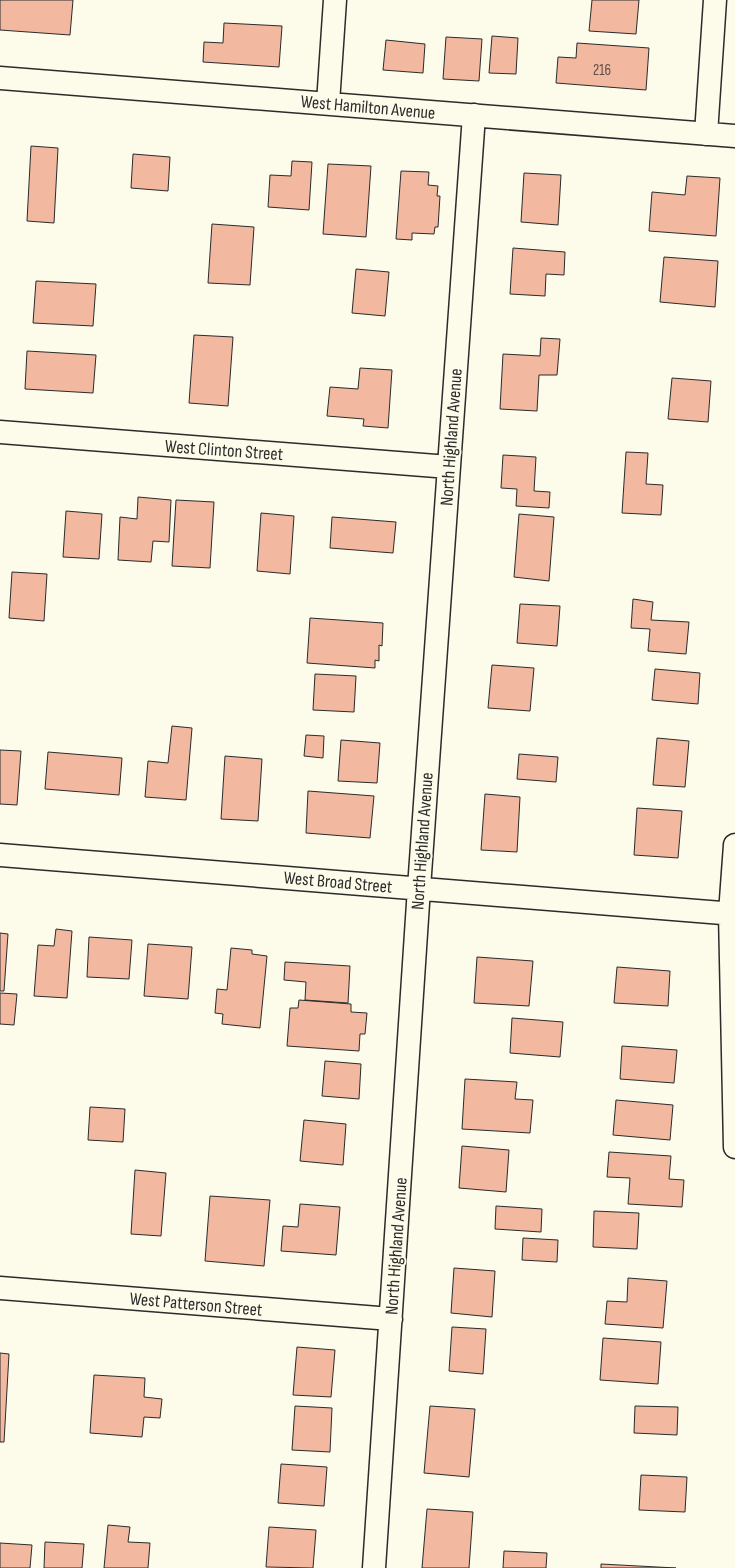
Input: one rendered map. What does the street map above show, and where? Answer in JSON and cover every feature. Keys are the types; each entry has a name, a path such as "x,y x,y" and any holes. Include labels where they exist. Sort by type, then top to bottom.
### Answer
{"street":[{"path":"328,103 335,0"},
{"path":"706,134 715,0"},
{"name":"West Hamilton Avenue","path":"0,78 735,136"},
{"name":"North Highland Avenue","path":"374,1568 419,888 474,115"},
{"name":"West Clinton Street","path":"0,432 448,467"},
{"path":"735,845 733,913 735,1147"},
{"name":"West Broad Street","path":"0,855 733,913"},
{"name":"West Patterson Street","path":"0,1288 391,1319"}],"building":[{"path":"0,0 73,0 70,35 0,30"},
{"path":"592,0 639,0 636,34 589,31"},
{"path":"224,23 282,26 279,67 203,62 204,42 223,43"},
{"path":"492,36 518,38 516,74 489,73"},
{"path":"446,37 482,39 479,81 443,79"},
{"path":"386,40 425,44 423,73 383,70"},
{"path":"577,43 649,48 646,90 556,83 558,57 576,58"},
{"path":"31,146 58,148 54,223 27,221"},
{"path":"133,154 170,157 168,191 131,188"},
{"path":"292,161 312,162 309,210 268,207 270,175 291,176"},
{"path":"328,164 371,166 366,237 323,234"},
{"path":"401,171 429,172 428,185 438,186 437,196 440,196 438,227 435,227 434,234 412,233 412,240 396,239"},
{"path":"524,173 561,175 558,225 521,222"},
{"path":"687,176 720,178 716,236 649,231 652,192 685,195"},
{"path":"212,224 254,227 250,285 208,283"},
{"path":"513,248 565,252 564,275 546,274 545,296 510,294"},
{"path":"664,257 718,261 715,307 660,302"},
{"path":"356,269 389,272 385,316 352,313"},
{"path":"36,281 96,284 93,326 33,323"},
{"path":"194,335 233,337 228,406 189,403"},
{"path":"541,338 560,339 557,375 539,375 537,411 500,409 503,354 540,356"},
{"path":"27,351 96,355 93,393 25,389"},
{"path":"360,368 392,370 388,428 363,426 364,419 327,416 330,387 358,389"},
{"path":"672,378 711,381 708,422 668,419"},
{"path":"626,452 648,453 646,484 663,485 661,515 622,513"},
{"path":"503,455 536,457 534,491 550,492 549,508 516,506 517,489 501,488"},
{"path":"138,497 171,500 169,542 153,541 151,562 118,560 120,517 137,519"},
{"path":"176,500 214,502 210,568 172,566"},
{"path":"66,511 102,514 99,559 63,557"},
{"path":"261,513 294,516 290,574 257,571"},
{"path":"519,514 554,517 549,581 514,577"},
{"path":"332,517 396,522 393,553 330,548"},
{"path":"12,572 47,574 44,621 9,618"},
{"path":"633,599 653,602 651,620 689,622 686,654 648,651 650,629 631,628"},
{"path":"520,604 560,606 557,646 517,643"},
{"path":"310,618 383,623 382,646 379,645 379,661 375,660 375,668 307,663"},
{"path":"492,665 534,668 530,711 488,708"},
{"path":"655,669 700,673 698,704 652,700"},
{"path":"315,674 356,676 354,712 313,710"},
{"path":"172,726 192,728 186,800 145,797 148,761 168,763"},
{"path":"306,735 324,736 323,758 304,756"},
{"path":"657,738 689,741 685,787 653,785"},
{"path":"341,740 380,743 377,783 338,781"},
{"path":"0,750 21,751 17,805 0,804"},
{"path":"48,752 122,758 119,795 45,789"},
{"path":"519,754 558,757 556,782 517,779"},
{"path":"225,756 262,759 258,821 221,819"},
{"path":"308,791 374,796 370,838 306,833"},
{"path":"485,794 520,797 517,852 481,850"},
{"path":"637,808 682,811 678,858 634,855"},
{"path":"56,929 72,931 67,998 34,996 38,945 54,946"},
{"path":"0,933 8,934 4,991 0,991"},
{"path":"89,937 132,940 129,979 87,977"},
{"path":"148,944 192,947 188,999 144,996"},
{"path":"231,948 252,950 252,954 267,956 260,1028 222,1024 223,1014 215,1013 217,989 227,990"},
{"path":"477,957 533,961 529,1006 474,1003"},
{"path":"285,962 350,966 348,1003 305,1000 306,982 284,980"},
{"path":"617,967 670,971 668,1006 614,1003"},
{"path":"0,993 17,994 14,1025 0,1024"},
{"path":"299,1000 351,1004 351,1012 367,1013 365,1034 360,1034 359,1051 287,1046 290,1008 298,1008"},
{"path":"512,1018 563,1022 560,1057 510,1053"},
{"path":"622,1046 677,1050 674,1083 620,1079"},
{"path":"325,1061 361,1064 359,1099 322,1096"},
{"path":"465,1079 517,1082 515,1099 533,1100 530,1133 462,1129"},
{"path":"616,1100 673,1105 670,1140 613,1135"},
{"path":"90,1107 125,1109 123,1142 88,1140"},
{"path":"304,1120 346,1124 343,1165 300,1161"},
{"path":"462,1146 509,1150 506,1192 459,1188"},
{"path":"609,1152 671,1156 669,1179 684,1180 682,1207 628,1204 630,1178 607,1177"},
{"path":"135,1170 166,1173 161,1236 131,1234"},
{"path":"210,1196 270,1200 264,1266 205,1261"},
{"path":"300,1204 340,1207 336,1255 281,1251 283,1226 298,1227"},
{"path":"496,1206 542,1209 541,1232 495,1229"},
{"path":"594,1211 639,1213 637,1249 593,1247"},
{"path":"523,1238 558,1240 557,1262 522,1260"},
{"path":"454,1268 495,1271 492,1317 451,1313"},
{"path":"628,1278 667,1281 663,1328 605,1324 607,1301 627,1302"},
{"path":"452,1327 486,1329 483,1374 449,1371"},
{"path":"603,1338 661,1342 658,1384 600,1380"},
{"path":"297,1347 335,1350 331,1397 293,1395"},
{"path":"0,1353 9,1354 4,1442 0,1442"},
{"path":"94,1375 145,1378 144,1397 162,1399 160,1418 144,1417 142,1437 90,1433"},
{"path":"295,1406 332,1408 330,1452 292,1450"},
{"path":"430,1406 475,1409 469,1477 424,1473"},
{"path":"635,1406 678,1407 677,1435 634,1433"},
{"path":"281,1464 327,1467 324,1506 278,1503"},
{"path":"641,1475 687,1477 685,1512 639,1510"},
{"path":"427,1509 473,1512 469,1568 422,1568"},
{"path":"108,1525 130,1527 128,1542 150,1543 148,1568 104,1568"},
{"path":"269,1527 316,1530 313,1568 266,1567"},
{"path":"45,1542 84,1544 82,1568 44,1568"},
{"path":"0,1543 32,1545 30,1568 0,1568"},
{"path":"504,1551 547,1553 546,1568 503,1568"},
{"path":"601,1564 676,1568 601,1568"}]}
